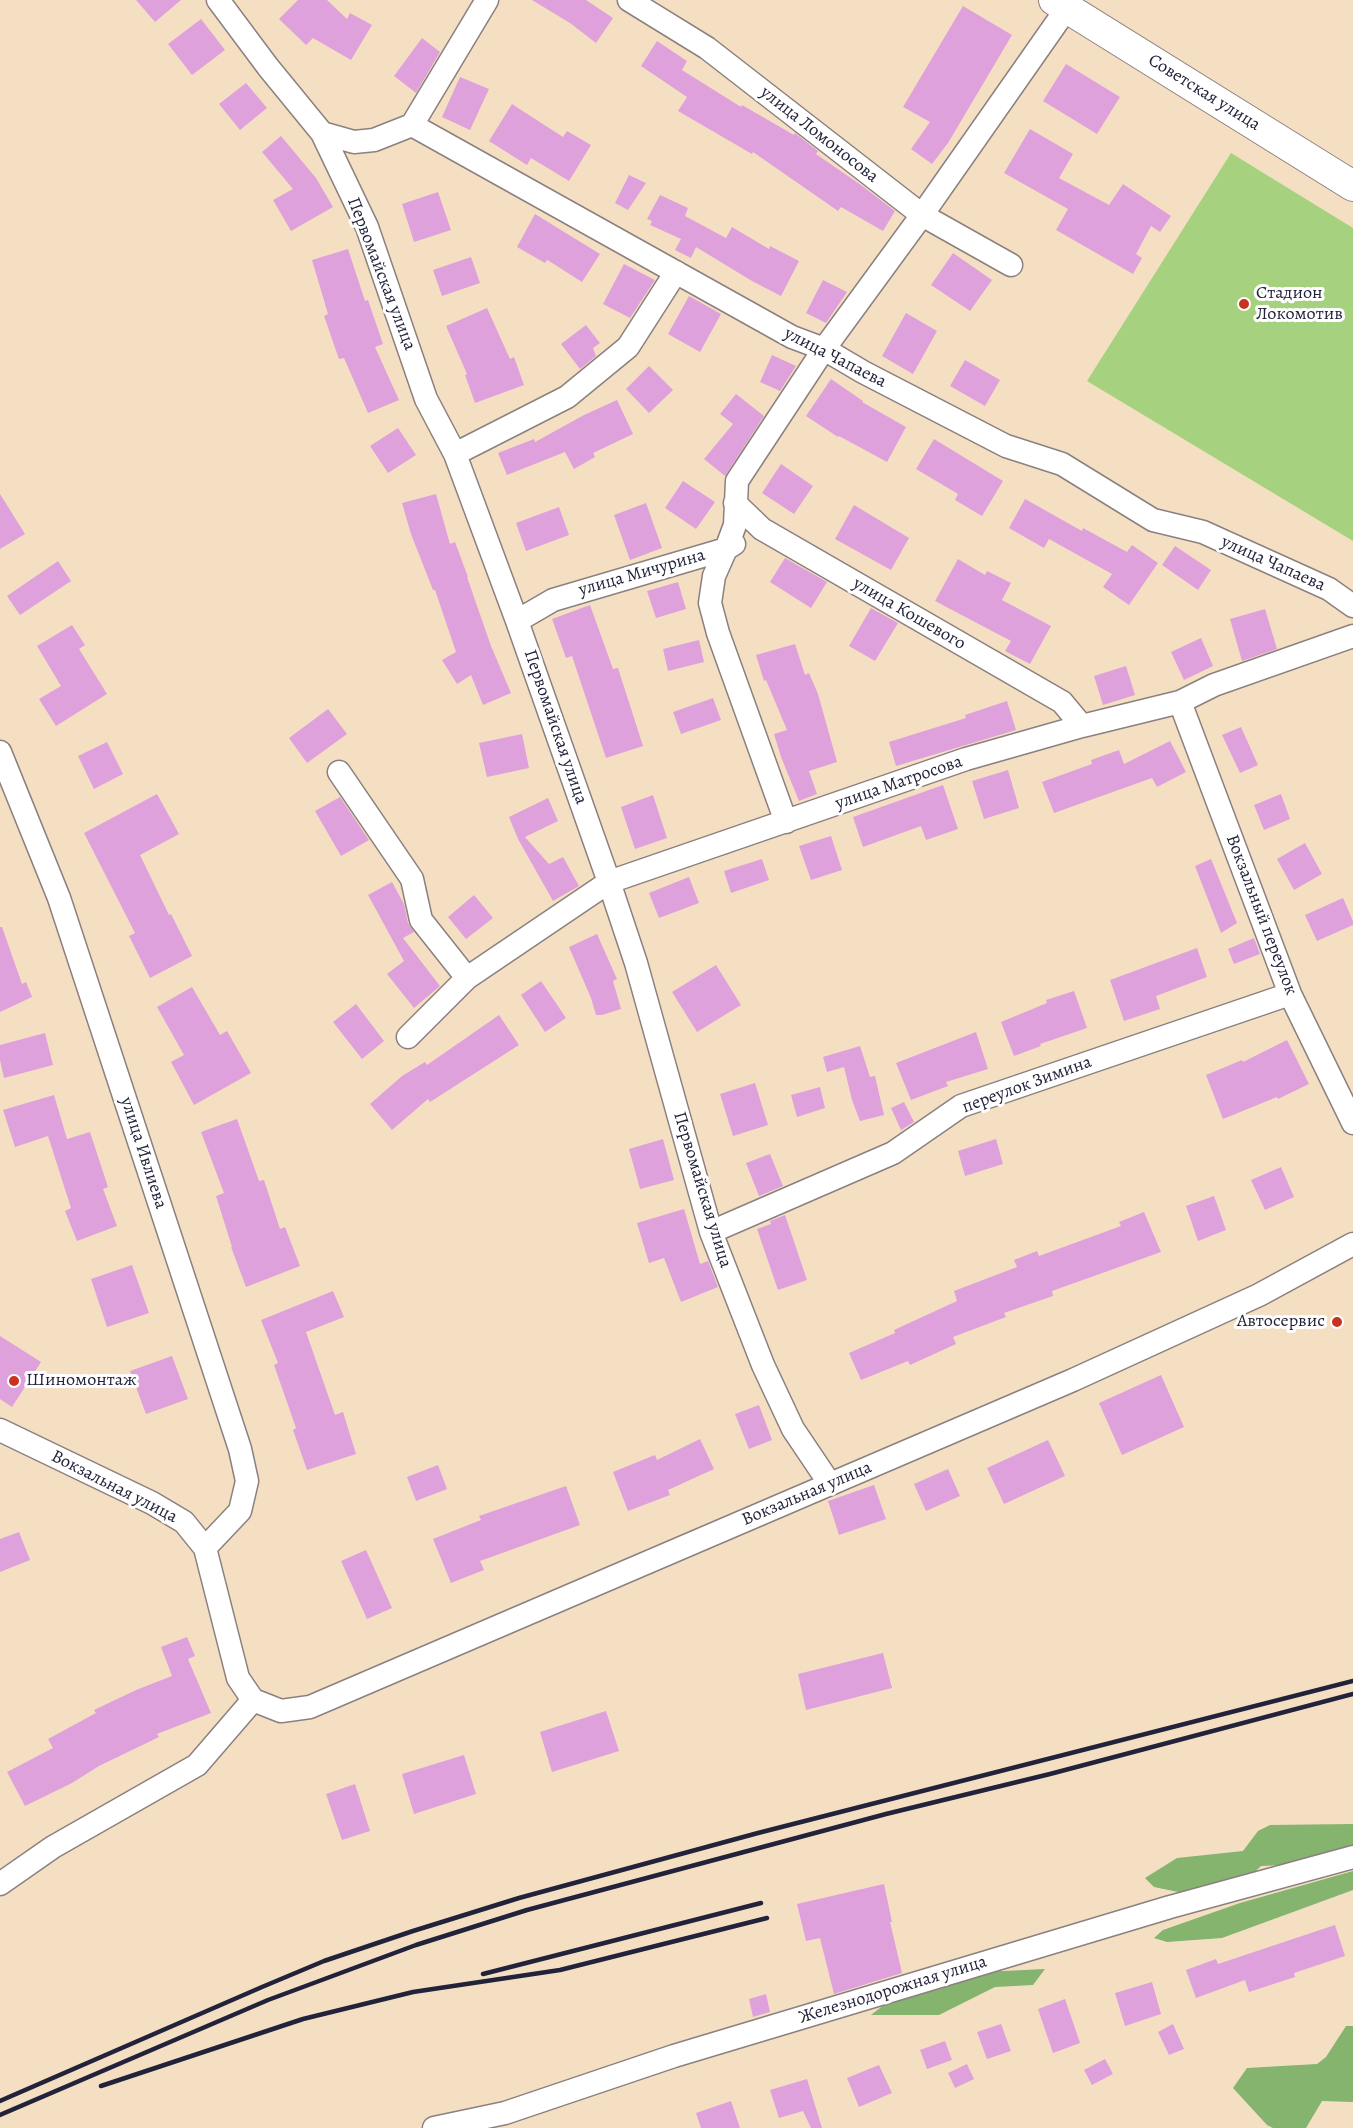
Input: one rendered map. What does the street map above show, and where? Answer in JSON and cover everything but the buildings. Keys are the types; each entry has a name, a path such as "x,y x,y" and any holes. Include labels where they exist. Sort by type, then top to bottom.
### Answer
{"main road":[{"name":"Советская улица","path":"1060,4 1353,186"}],"street":[{"name":"Первомайская улица","path":"218,0 268,67 322,133 367,227 426,399 455,454 609,882 636,963 711,1232 763,1365 788,1419 830,1484"},
{"path":"322,133 354,142 374,140 412,124 487,0"},
{"name":"улица Ломоносова","path":"629,0 707,48 922,215 1011,265"},
{"name":"улица Мичурина","path":"517,621 553,600 726,549 735,525 737,481 824,349 922,215 1060,4"},
{"name":"улица Чапаева","path":"412,124 792,337 824,349 863,372 1006,446 1062,465 1153,520 1203,532 1329,589 1353,606"},
{"path":"455,454 567,397 628,347 676,272"},
{"name":"улица Кошевого","path":"735,503 762,529 1062,702 1082,726"},
{"path":"762,529 726,549 714,576 710,603 717,633 786,822"},
{"name":"улица Матросова","path":"408,1037 467,978 609,882 966,759 1082,726 1180,702 1214,685 1353,636"},
{"name":"Вокзальный переулок","path":"1180,702 1290,994 1353,1123"},
{"name":"улица Ивлиева","path":"0,752 58,898 240,1449 247,1481 240,1511 205,1548"},
{"path":"339,772 412,879 421,920 467,978"},
{"name":"переулок Зимина","path":"711,1232 893,1153 961,1106 1290,994"},
{"name":"Вокзальная улица","path":"0,1430 184,1522 205,1548 238,1678 253,1700 281,1711 310,1707 1073,1380 1259,1295 1353,1244"},
{"path":"0,1884 53,1848 198,1764 253,1700"},
{"name":"Железнодорожная улица","path":"434,2128 505,2112 674,2056 1170,1907 1353,1857"}],"green space":[{"name":"Стадион Локомотив","path":"1231,153 1353,228 1353,541 1087,381"},
{"path":"1353,1824 1353,1852 1286,1865 1261,1866 1243,1883 1183,1893 1154,1887 1145,1878 1177,1858 1243,1851 1258,1831 1270,1825"},
{"path":"1353,1871 1353,1890 1222,1938 1167,1942 1154,1938 1163,1930 1240,1903"},
{"path":"1045,1969 1033,1985 995,1987 939,2015 871,2015 890,2000 962,1973"},
{"path":"1346,2026 1353,2026 1353,2102 1322,2101 1306,2128 1273,2128 1267,2125 1233,2088 1247,2068 1317,2064 1326,2057"}],"railway":[{"path":"0,2101 324,1961 519,1898 758,1833 1353,1681"},
{"path":"0,2115 268,2000 416,1945 527,1910 886,1814 1050,1774 1353,1694"},
{"path":"483,1974 761,1903"},
{"path":"101,2086 303,2019 413,1992 560,1970 767,1918"}],"place":[{"name":"Стадион Локомотив","path":"1244,304"},
{"name":"Автосервис","path":"1337,1322"},
{"name":"Шиномонтаж","path":"14,1381"}]}
